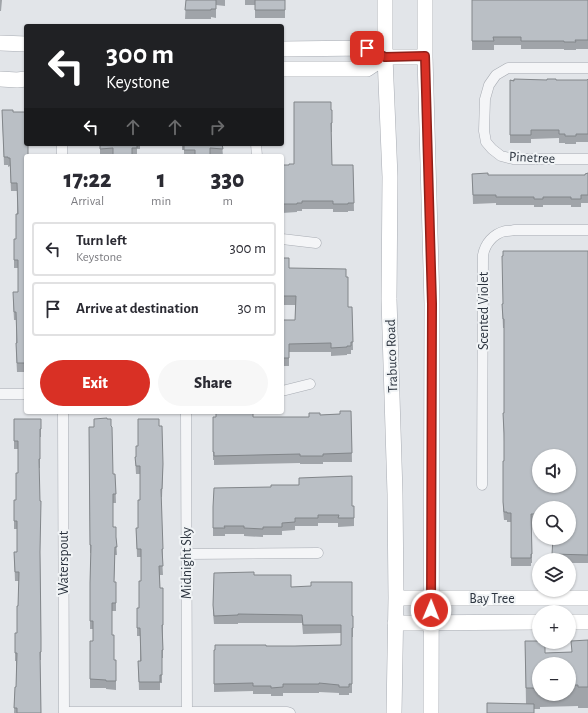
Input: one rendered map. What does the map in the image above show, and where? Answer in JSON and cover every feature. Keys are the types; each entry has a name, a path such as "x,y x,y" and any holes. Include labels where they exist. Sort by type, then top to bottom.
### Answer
{"main road":[{"name":"Trabuco Road","path":"385,0 385,57 390,177 389,299 395,494 396,598 394,713"},
{"path":"425,0 425,56 432,304 431,713"},
{"path":"0,43 24,44"},
{"path":"284,49 367,48 385,57 425,56"},
{"path":"284,70 367,68 385,57"},
{"path":"0,79 24,79"},
{"name":"Bay Tree","path":"396,598 588,598"},
{"name":"Bay Tree","path":"395,622 532,622"},
{"path":"576,622 588,622"}],"street":[{"name":"Pinetree","path":"588,68 508,68 496,75 489,86 485,99 484,114 484,131 486,142 501,156 513,159 588,159"},
{"name":"Scented Violet","path":"482,484 483,254 485,248 495,236 504,231 588,230"},
{"path":"284,239 316,243"},
{"path":"284,390 310,384"},
{"path":"0,394 24,394"},
{"name":"Waterspout","path":"63,414 64,713"},
{"name":"Midnight Sky","path":"186,414 187,713"},
{"path":"186,554 318,554"},
{"path":"64,713 290,713"}],"building":[{"path":"186,0 216,0 216,9 185,10"},
{"path":"255,0 285,0 285,10 255,10"},
{"path":"472,0 588,0 588,40 575,40 576,42 521,41 521,37 493,37 494,41 472,41"},
{"path":"514,79 588,79 588,134 565,136 565,134 559,134 559,130 531,130 531,135 510,135 510,80 514,81"},
{"path":"294,102 331,102 332,165 353,165 354,203 333,204 333,201 302,201 302,203 297,204 284,204 284,165 294,164"},
{"path":"2,110 24,112 24,146 28,146 28,154 24,154 24,363 17,363 16,312 14,312 13,292 18,292 18,260 14,260 16,214 18,214 17,183 11,183 10,158 4,157"},
{"path":"100,146 137,146 137,148 132,148 132,154 113,154 113,148 100,149"},
{"path":"184,146 222,146 223,149 210,148 210,154 195,154 195,150 184,150"},
{"path":"488,173 488,175 585,175 588,173 588,195 581,195 581,199 571,199 571,197 543,197 543,199 534,199 534,197 496,197 496,195 473,195 472,174"},
{"path":"503,251 588,251 588,555 576,555 576,553 552,553 553,545 576,545 576,501 532,501 531,558 511,558 511,513 504,512 503,502 504,319 502,304"},
{"path":"284,258 289,258 289,268 346,269 346,277 348,277 348,307 352,307 353,342 351,342 351,346 331,348 331,343 289,344 289,358 284,358 284,320 295,320 296,296 284,296"},
{"path":"340,411 351,411 352,453 323,454 323,456 300,456 300,454 214,456 213,417 216,417 216,414 253,414 253,417 309,417 309,413 320,413 320,415 340,414"},
{"path":"14,419 41,419 39,459 41,501 41,713 17,713 17,708 14,708 17,653 15,653 15,633 17,633 19,572 15,572 14,552 17,552 17,521 14,521 14,500 16,500 16,473 18,473 18,441 14,441"},
{"path":"94,419 111,419 112,427 113,474 115,474 116,494 113,494 113,527 116,527 117,547 115,547 114,582 116,582 116,603 112,603 112,635 114,635 116,681 90,679 90,641 93,641 93,621 90,621 91,545 89,427 94,427"},
{"path":"138,419 159,419 159,426 162,426 163,464 161,489 163,566 159,566 160,588 163,588 163,650 162,675 160,675 160,682 139,682 138,661 141,661 140,628 137,628 137,608 139,608 139,581 141,581 141,549 137,549 136,528 138,528 138,500 140,500 140,466 136,466 135,457 136,446 138,446"},
{"path":"352,476 352,506 354,506 354,518 338,518 339,515 318,515 318,518 295,518 295,522 282,523 282,527 263,527 263,529 244,528 244,526 224,526 225,528 213,528 214,488 299,485 299,478"},
{"path":"254,572 254,575 291,575 291,587 311,586 311,582 352,582 352,684 349,684 349,687 339,687 339,685 319,683 283,684 283,687 271,688 271,686 253,686 253,683 214,684 215,645 341,645 341,625 303,625 302,615 238,614 214,616 214,573"},
{"path":"588,640 588,687 578,687 578,685 576,685 576,657 532,657 532,688 526,688 525,641 532,641 532,649 545,649 545,653 572,652 572,649 576,649 576,641"},
{"path":"487,703 534,704 534,713 487,713"}],"route":[{"path":"367,48 385,57 425,56 432,304 431,610"}]}
